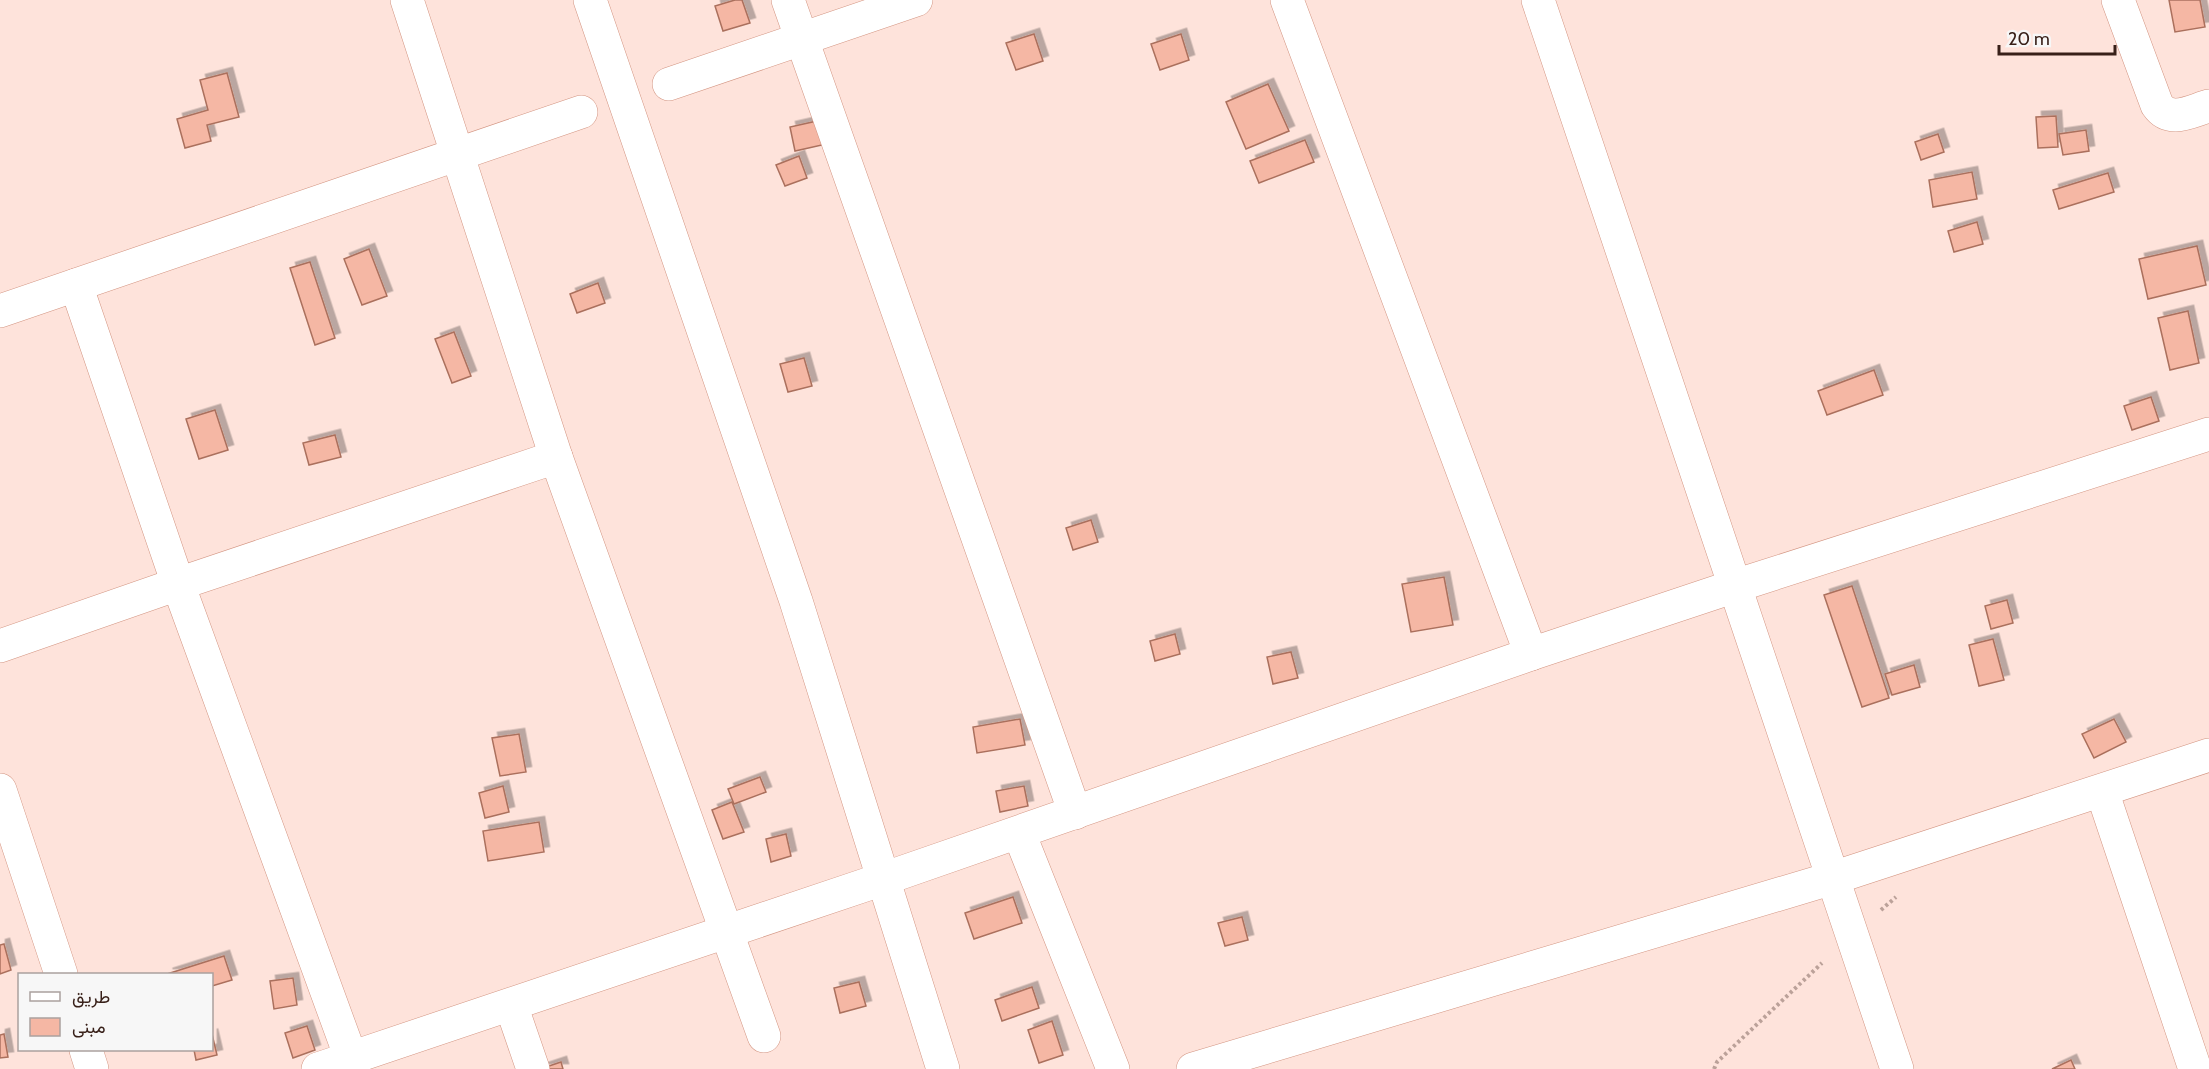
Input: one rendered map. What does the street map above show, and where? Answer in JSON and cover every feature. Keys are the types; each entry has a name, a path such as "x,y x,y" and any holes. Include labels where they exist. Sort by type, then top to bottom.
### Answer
{"street":[{"path":"407,0 556,457 764,1036"},
{"path":"590,0 796,601 943,1069"},
{"path":"788,0 1075,813"},
{"path":"669,84 916,0"},
{"path":"1287,0 1531,654"},
{"path":"1538,0 1898,1069"},
{"path":"2118,0 2157,105 2163,113 2173,116 2209,106"},
{"path":"0,310 581,112"},
{"path":"76,285 178,584 351,1058"},
{"path":"318,1069 884,879 1531,654 2209,434"},
{"path":"0,646 556,457"},
{"path":"1193,1069 1833,878 2209,755"},
{"path":"0,790 60,973"},
{"path":"2102,790 2195,1069"},
{"path":"1019,832 1113,1069"},
{"path":"511,1005 533,1069"},
{"path":"86,1051 92,1069"}],"building":[{"path":"742,0 750,23 723,31 715,6"},
{"path":"2169,0 2200,0 2205,27 2175,32"},
{"path":"1034,34 1043,61 1016,70 1006,43"},
{"path":"1181,34 1189,60 1160,70 1151,44"},
{"path":"227,73 239,117 207,125 211,141 185,148 177,119 208,110 200,80"},
{"path":"1268,84 1289,131 1246,149 1226,102"},
{"path":"2056,116 2058,147 2038,148 2036,117"},
{"path":"817,121 822,145 795,151 790,127"},
{"path":"2086,130 2089,151 2063,155 2059,134"},
{"path":"1938,134 1944,152 1921,160 1915,142"},
{"path":"1305,140 1314,162 1259,183 1250,161"},
{"path":"799,156 807,178 785,186 776,165"},
{"path":"1972,172 1977,199 1933,207 1929,180"},
{"path":"2108,173 2114,192 2059,209 2053,190"},
{"path":"1977,222 1983,244 1954,252 1948,231"},
{"path":"2197,246 2206,285 2148,299 2139,259"},
{"path":"369,249 387,296 362,305 344,259"},
{"path":"310,262 335,338 315,345 290,268"},
{"path":"598,283 605,303 577,313 570,294"},
{"path":"2188,311 2199,363 2170,370 2158,318"},
{"path":"454,332 471,376 452,383 435,339"},
{"path":"804,358 812,386 788,392 780,364"},
{"path":"1874,370 1883,395 1827,415 1818,391"},
{"path":"2151,397 2159,421 2132,430 2124,406"},
{"path":"215,410 228,450 199,459 186,419"},
{"path":"335,435 341,457 309,465 303,443"},
{"path":"1091,520 1098,542 1073,550 1066,528"},
{"path":"1444,577 1453,625 1411,632 1402,584"},
{"path":"1852,586 1889,698 1862,707 1824,595"},
{"path":"2007,600 2013,623 1991,629 1985,606"},
{"path":"1175,634 1180,654 1155,661 1150,641"},
{"path":"1993,639 2004,680 1979,686 1969,645"},
{"path":"1291,652 1298,678 1273,684 1267,657"},
{"path":"1914,665 1920,687 1892,695 1885,674"},
{"path":"1020,719 1025,745 977,753 973,727"},
{"path":"2114,719 2126,742 2094,758 2082,734"},
{"path":"519,734 526,772 500,776 492,738"},
{"path":"760,777 766,792 734,804 728,789"},
{"path":"503,786 509,812 485,818 479,793"},
{"path":"1024,786 1028,806 1000,812 996,791"},
{"path":"732,802 744,832 723,839 712,810"},
{"path":"539,822 544,852 488,861 483,831"},
{"path":"786,834 791,856 771,862 766,839"},
{"path":"1013,897 1022,923 974,939 965,913"},
{"path":"1242,917 1248,940 1225,946 1218,923"},
{"path":"4,944 11,970 0,974 0,945"},
{"path":"224,956 232,980 213,986 213,973 170,973"},
{"path":"293,978 297,1005 274,1009 270,981"},
{"path":"859,982 866,1006 840,1013 834,988"},
{"path":"1032,987 1039,1008 1002,1021 995,1000"},
{"path":"1052,1021 1063,1055 1039,1063 1028,1030"},
{"path":"307,1026 315,1050 293,1058 285,1033"},
{"path":"4,1034 8,1057 0,1058 0,1035"},
{"path":"213,1038 217,1055 196,1060 194,1051 213,1051"},
{"path":"2071,1060 2075,1069 2052,1069"},
{"path":"561,1062 563,1069 540,1069"}]}
